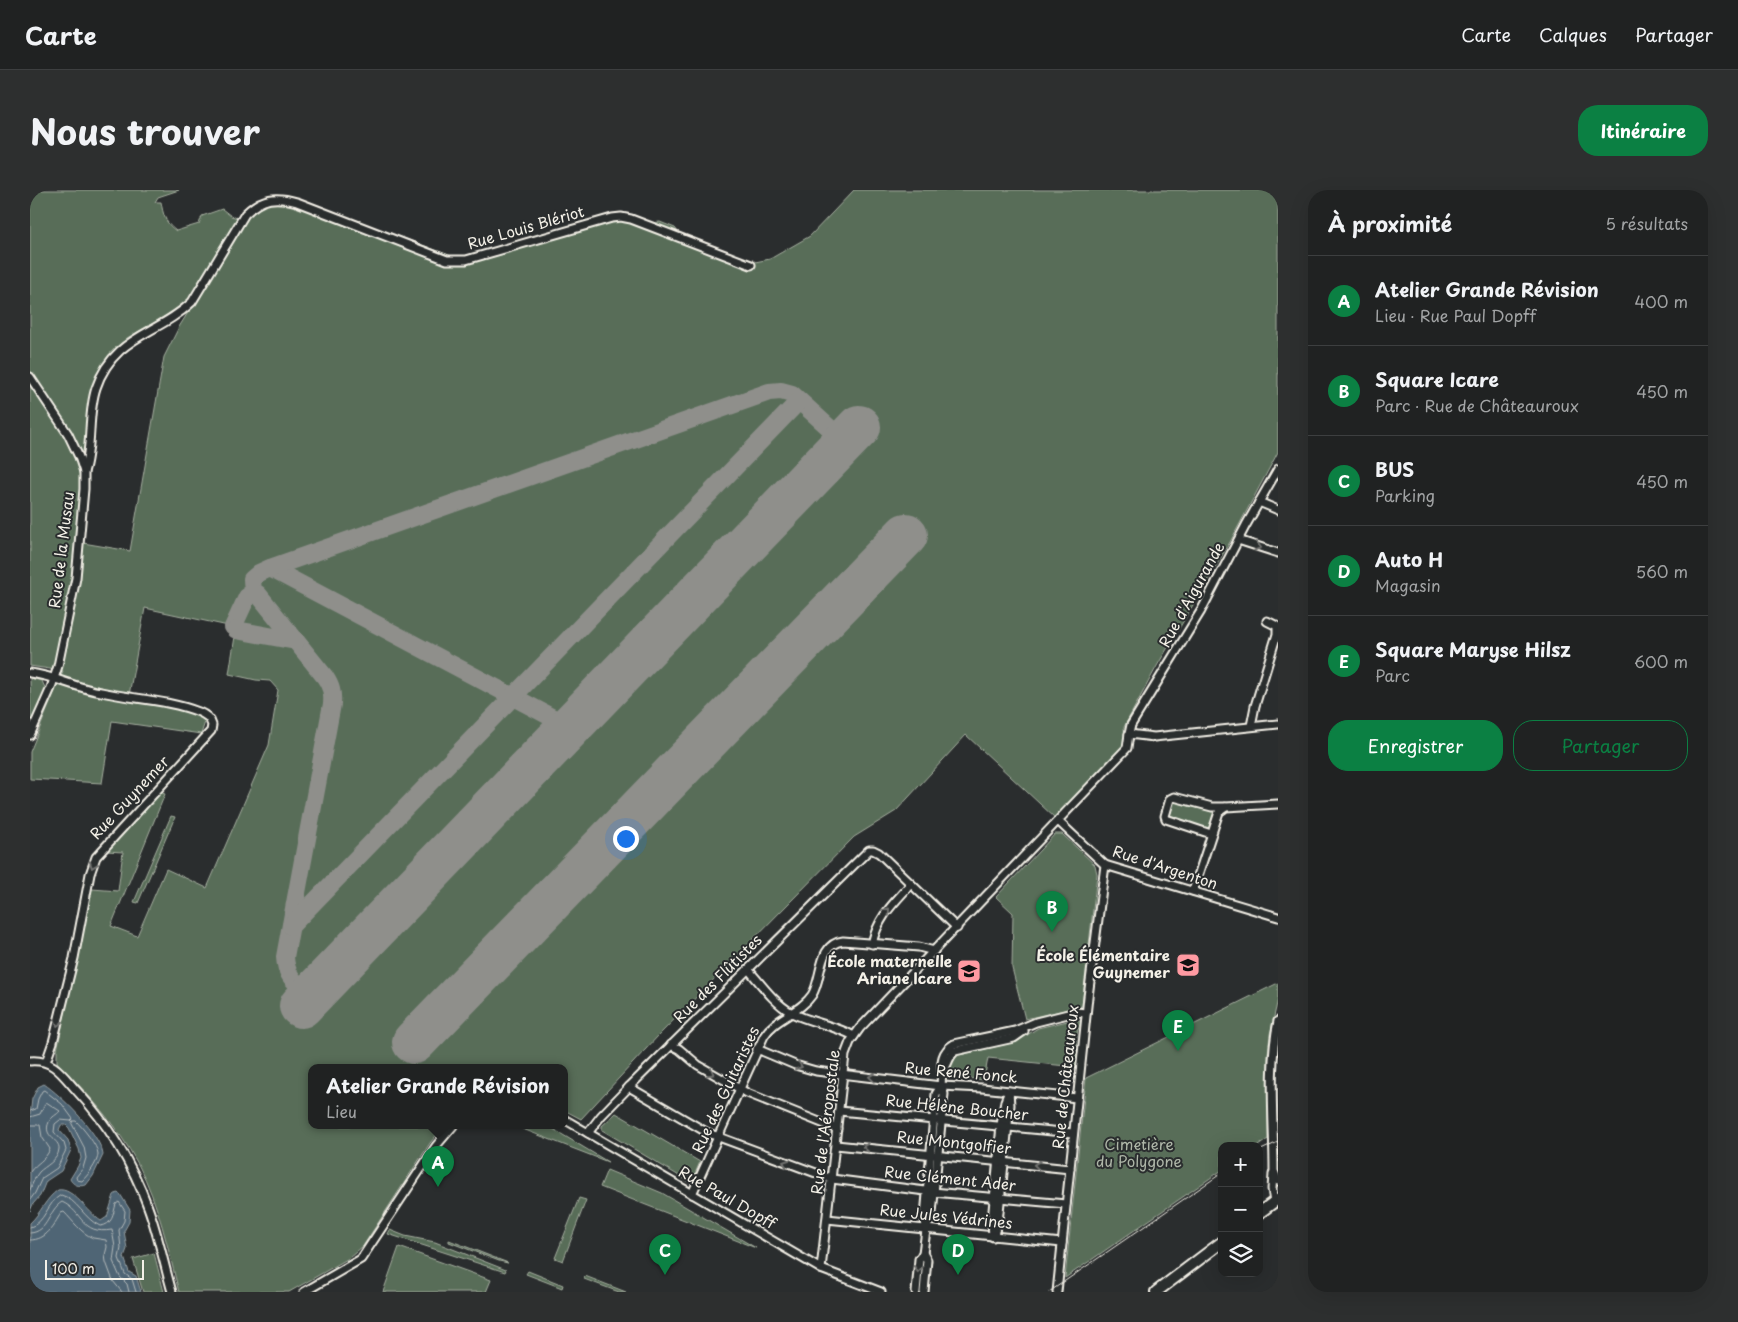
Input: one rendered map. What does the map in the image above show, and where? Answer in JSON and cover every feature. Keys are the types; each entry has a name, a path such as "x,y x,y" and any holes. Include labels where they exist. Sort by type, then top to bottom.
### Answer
{"street":[{"name":"Rue Louis Blériot","path":"84,472 87,463 90,414 96,388 106,366 120,350 136,337 181,313 192,302 245,214 254,205 265,200 282,198 290,200 447,260 466,260 621,217 631,219 752,265"},
{"name":"Rue de la Musau","path":"30,377 68,434 80,457 84,472 76,578 55,677 30,735"},
{"name":"Rue d'Aigurande","path":"1058,821 1127,748 1131,725 1201,611 1278,469"},
{"path":"1259,502 1278,510"},
{"path":"1238,540 1278,553"},
{"path":"1251,726 1255,706 1277,636 1277,626 1267,621"},
{"name":"Rue Guynemer","path":"30,673 55,677 78,687 100,692 186,708 206,715 212,725 211,731 96,857 90,874 68,986 46,1062"},
{"path":"1129,734 1154,737 1278,724"},
{"path":"1211,834 1166,819 1165,816 1170,799 1174,797 1212,807 1278,804"},
{"path":"1194,891 1216,816 1226,807"},
{"name":"Rue d'Argenton","path":"1058,821 1105,866 1278,917"},
{"name":"Rue de l'Aéropostale","path":"821,1269 846,1050 854,1036 1058,821"},
{"name":"Rue des Flûtistes","path":"588,1132 629,1087 864,854 871,849 879,853 911,884"},
{"name":"Rue de Châteauroux","path":"1057,1292 1086,1014 1105,866"},
{"path":"872,944 881,919 911,884 956,928"},
{"name":"Rue des Guitaristes","path":"692,1194 757,1049 770,1028 806,1002 813,992 824,956 830,947 843,941 919,947 934,951"},
{"path":"748,970 776,1000 793,1013 843,1030 854,1036"},
{"path":"916,1292 919,1259 923,1252 926,1230 924,1216 930,1191 938,1119 936,1094 942,1086 943,1071 947,1066 949,1057 955,1051 1014,1038 1036,1022 1076,1012 1086,1014"},
{"path":"1263,1210 1276,1200 1272,1189 1274,1171 1273,1043 1278,1021"},
{"path":"671,1045 698,1065 764,1101 837,1129"},
{"name":"Rue René Fonck","path":"757,1049 811,1070 942,1086 1077,1098"},
{"path":"30,1061 46,1062 55,1067 108,1127 132,1169 149,1208 172,1292"},
{"name":"Rue Clément Ader","path":"629,1087 690,1124 718,1137 832,1179 930,1191 1066,1204"},
{"path":"993,1237 998,1222 997,1197 1005,1126 1010,1105 1009,1091"},
{"name":"Rue Hélène Boucher","path":"839,1111 1073,1133"},
{"name":"Rue Paul Dopff","path":"568,1121 821,1269 881,1292"},
{"path":"304,1292 361,1259 436,1146 450,1129"},
{"name":"Rue Montgolfier","path":"836,1145 1070,1169"},
{"path":"1274,1171 1278,1181"},
{"name":"Rue Jules Védrines","path":"827,1219 1062,1243"},
{"path":"1156,1292 1218,1245"},
{"path":"923,1252 927,1260 924,1292"}],"green space":[{"path":"30,190 179,190 158,197 155,202 161,202 165,218 176,231 199,224 202,216 222,209 231,216 245,220 260,205 279,201 311,204 452,256 469,256 621,214 651,223 660,222 675,228 681,236 755,262 770,259 810,236 854,190 1278,190 1278,452 1230,542 1157,666 1124,727 1123,750 1055,818 966,735 896,811 854,837 658,1036 581,1119 568,1112 568,1064 308,1064 308,1129 442,1129 430,1143 363,1246 349,1258 289,1292 179,1292 167,1243 152,1195 138,1164 111,1123 91,1098 57,1062 57,1050 92,889 118,891 123,852 106,851 139,812 151,790 165,794 111,926 137,936 166,869 207,888 269,745 278,690 270,681 229,674 236,630 233,627 145,608 129,695 157,699 208,713 201,734 112,721 102,783 30,779 30,752 63,671 30,666","holes":["197,298 179,327 164,357 130,551 83,543 87,410 102,367 127,338"]},
{"path":"30,678 42,681 46,690 31,722"},
{"path":"1174,802 1214,812 1210,827 1208,829 1170,817"},
{"path":"171,816 175,817 138,903 134,902"},
{"path":"1055,834 1062,834 1095,865 1097,874 1082,1006 1025,1019 1012,968 1013,913 996,897"},
{"name":"Cimetière du Polygone","path":"1278,983 1278,999 1270,1034 1268,1054 1268,1139 1263,1142 1218,1142 1218,1173 1065,1278 1086,1078"},
{"path":"1076,1019 1081,1022 1076,1039 1076,1067 988,1058 984,1080 949,1075 950,1063 959,1055 1016,1042 1038,1028"},
{"path":"616,1113 700,1162 691,1183 602,1130 602,1126"},
{"path":"523,1129 553,1129 608,1162"},
{"path":"607,1170 662,1193 756,1248 600,1187"},
{"path":"579,1198 586,1200 563,1261 555,1258"},
{"path":"390,1230 405,1236 435,1242 506,1270 505,1272 388,1234"},
{"path":"449,1240 508,1263 449,1242"},
{"path":"399,1247 491,1280 486,1292 383,1292"},
{"path":"154,1253 164,1292 143,1292 133,1259"},
{"path":"528,1271 563,1285 562,1288 526,1274"},
{"path":"585,1276 626,1292 619,1292 584,1279"}],"water":[{"path":"44,1084 79,1116 95,1137 103,1155 93,1176 86,1185 79,1186 75,1184 70,1179 81,1158 79,1149 69,1128 66,1125 61,1125 59,1130 68,1140 71,1150 61,1171 46,1181 40,1196 30,1211 30,1116 32,1099 38,1087"},
{"path":"58,1190 64,1190 75,1196 101,1221 107,1217 114,1195 120,1194 130,1210 129,1222 124,1231 127,1249 124,1257 129,1272 136,1276 141,1292 30,1292 30,1223"}],"taxiway":[{"path":"253,593 252,579 270,568 769,392 781,391 792,394 845,442"},
{"path":"291,926 799,401"},
{"path":"270,568 570,727"},
{"path":"233,627 247,597 253,593 258,594 325,677 332,693 332,704 285,957 287,970 290,975 310,996"},
{"path":"236,630 296,641"}],"runway":[{"path":"301,1006 859,427"},
{"path":"414,1042 906,535"}],"tram line":[{"path":"1263,1149 1278,1142"},
{"path":"1049,1292 1218,1176"}],"place":[{"name":"Square Icare","path":"1052,932"},
{"name":"École Élémentaire Guynemer","path":"1188,965"},
{"name":"École maternelle Ariane Icare","path":"969,971"},
{"name":"Square Maryse Hilsz","path":"1178,1051"},
{"name":"Atelier Grande Révision","path":"438,1187"},
{"name":"BUS","path":"665,1275"},
{"name":"Auto H","path":"958,1275"}]}
